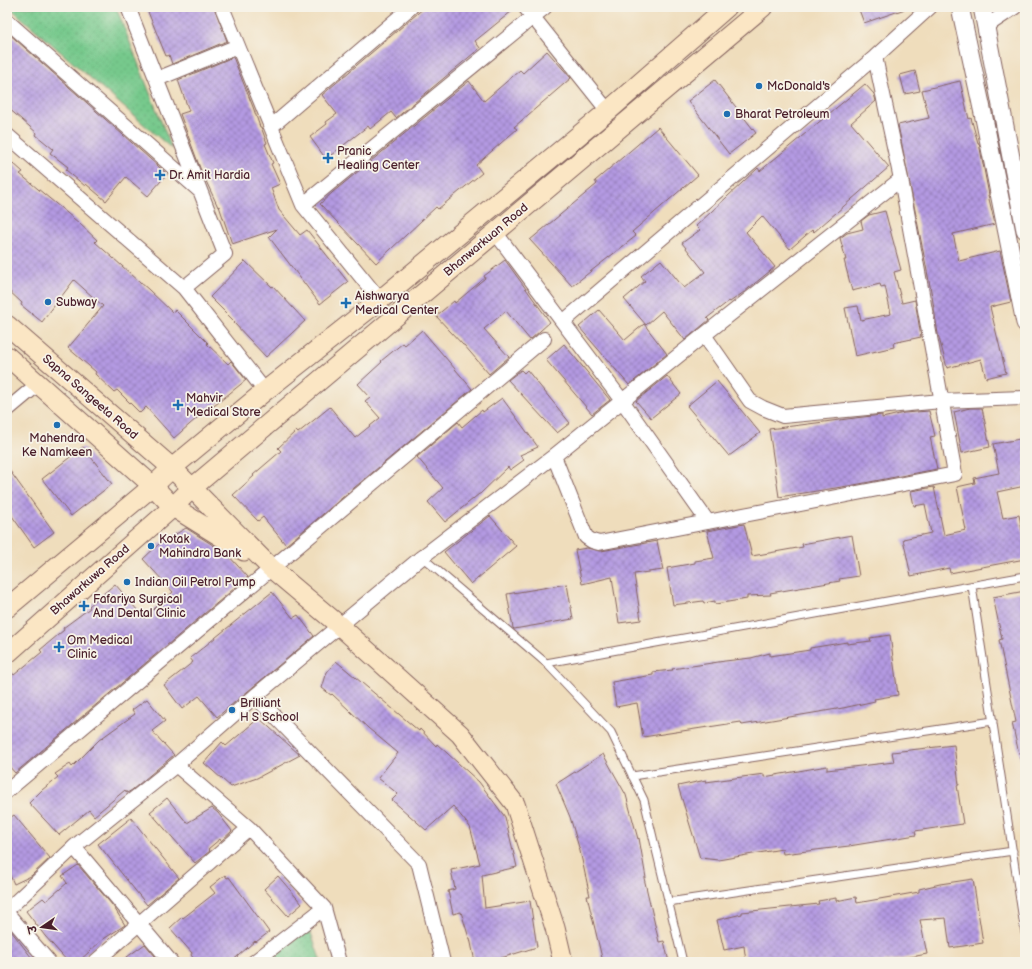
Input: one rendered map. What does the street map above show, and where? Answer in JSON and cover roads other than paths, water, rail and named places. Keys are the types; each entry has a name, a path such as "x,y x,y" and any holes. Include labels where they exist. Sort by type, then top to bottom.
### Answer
{"main road":[{"name":"Bhanwarkuan Road","path":"153,486 172,468 264,391 380,300 608,111 727,7"},
{"name":"Bhanwarkuan Road","path":"173,507 192,488 494,232 763,7"},
{"name":"Sapna Sangeeta Road","path":"7,325 172,468 272,568"},
{"name":"Sapna Sangeeta Road","path":"7,356 153,486 173,507 272,568"},
{"path":"7,608 153,486"},
{"name":"Bhawarkuwa Road","path":"7,654 173,507"},
{"path":"272,568 340,626 460,734 515,804 555,928 563,962"}],"street":[{"path":"128,7 226,254 184,288"},
{"path":"222,7 272,126 303,205 380,300"},
{"path":"272,126 411,7"},
{"path":"303,205 420,108 529,12 545,7"},
{"path":"563,322 875,57 930,7"},
{"path":"960,7 1025,323"},
{"path":"982,7 1025,230"},
{"path":"985,27 1015,7"},
{"path":"529,12 608,111"},
{"path":"7,21 201,193"},
{"path":"157,79 238,46"},
{"path":"554,456 586,537 599,543 955,474 901,179 875,57"},
{"path":"7,135 184,288 264,391"},
{"path":"7,910 74,847 176,765 255,696 422,557 623,402 704,335 901,179"},
{"path":"494,232 623,402 708,522"},
{"path":"704,335 750,401 783,416 941,401 1025,398"},
{"path":"7,791 544,339"},
{"path":"7,410 38,384"},
{"path":"255,696 419,864 443,962"},
{"path":"176,765 249,828 324,908 339,962"},
{"path":"95,962 249,828"},
{"path":"74,847 171,962"},
{"path":"254,962 324,908"},
{"path":"7,913 49,962"}],"lane":[{"path":"422,557 546,663 611,732 644,800 683,962"},
{"path":"546,663 1025,576"},
{"path":"972,586 1025,933"},
{"path":"632,776 993,721"},
{"path":"668,902 1012,851"}],"place":[{"name":"McDonald's","path":"759,86"},
{"name":"Bharat Petroleum","path":"727,114"},
{"name":"Pranic Healing Center","path":"328,158"},
{"name":"Dr. Amit Hardia","path":"160,175"},
{"name":"Subway","path":"48,302"},
{"name":"Aishwarya Medical Center","path":"346,303"},
{"name":"Mahvir Medical Store","path":"178,405"},
{"name":"Mahendra Ke Namkeen","path":"57,425"},
{"name":"Kotak Mahindra Bank","path":"151,546"},
{"name":"Indian Oil Petrol Pump","path":"127,582"},
{"name":"Fafariya Surgical And Dental Clinic","path":"84,606"},
{"name":"Om Medical Clinic","path":"59,647"},
{"name":"Brilliant H S School","path":"232,710"}]}
